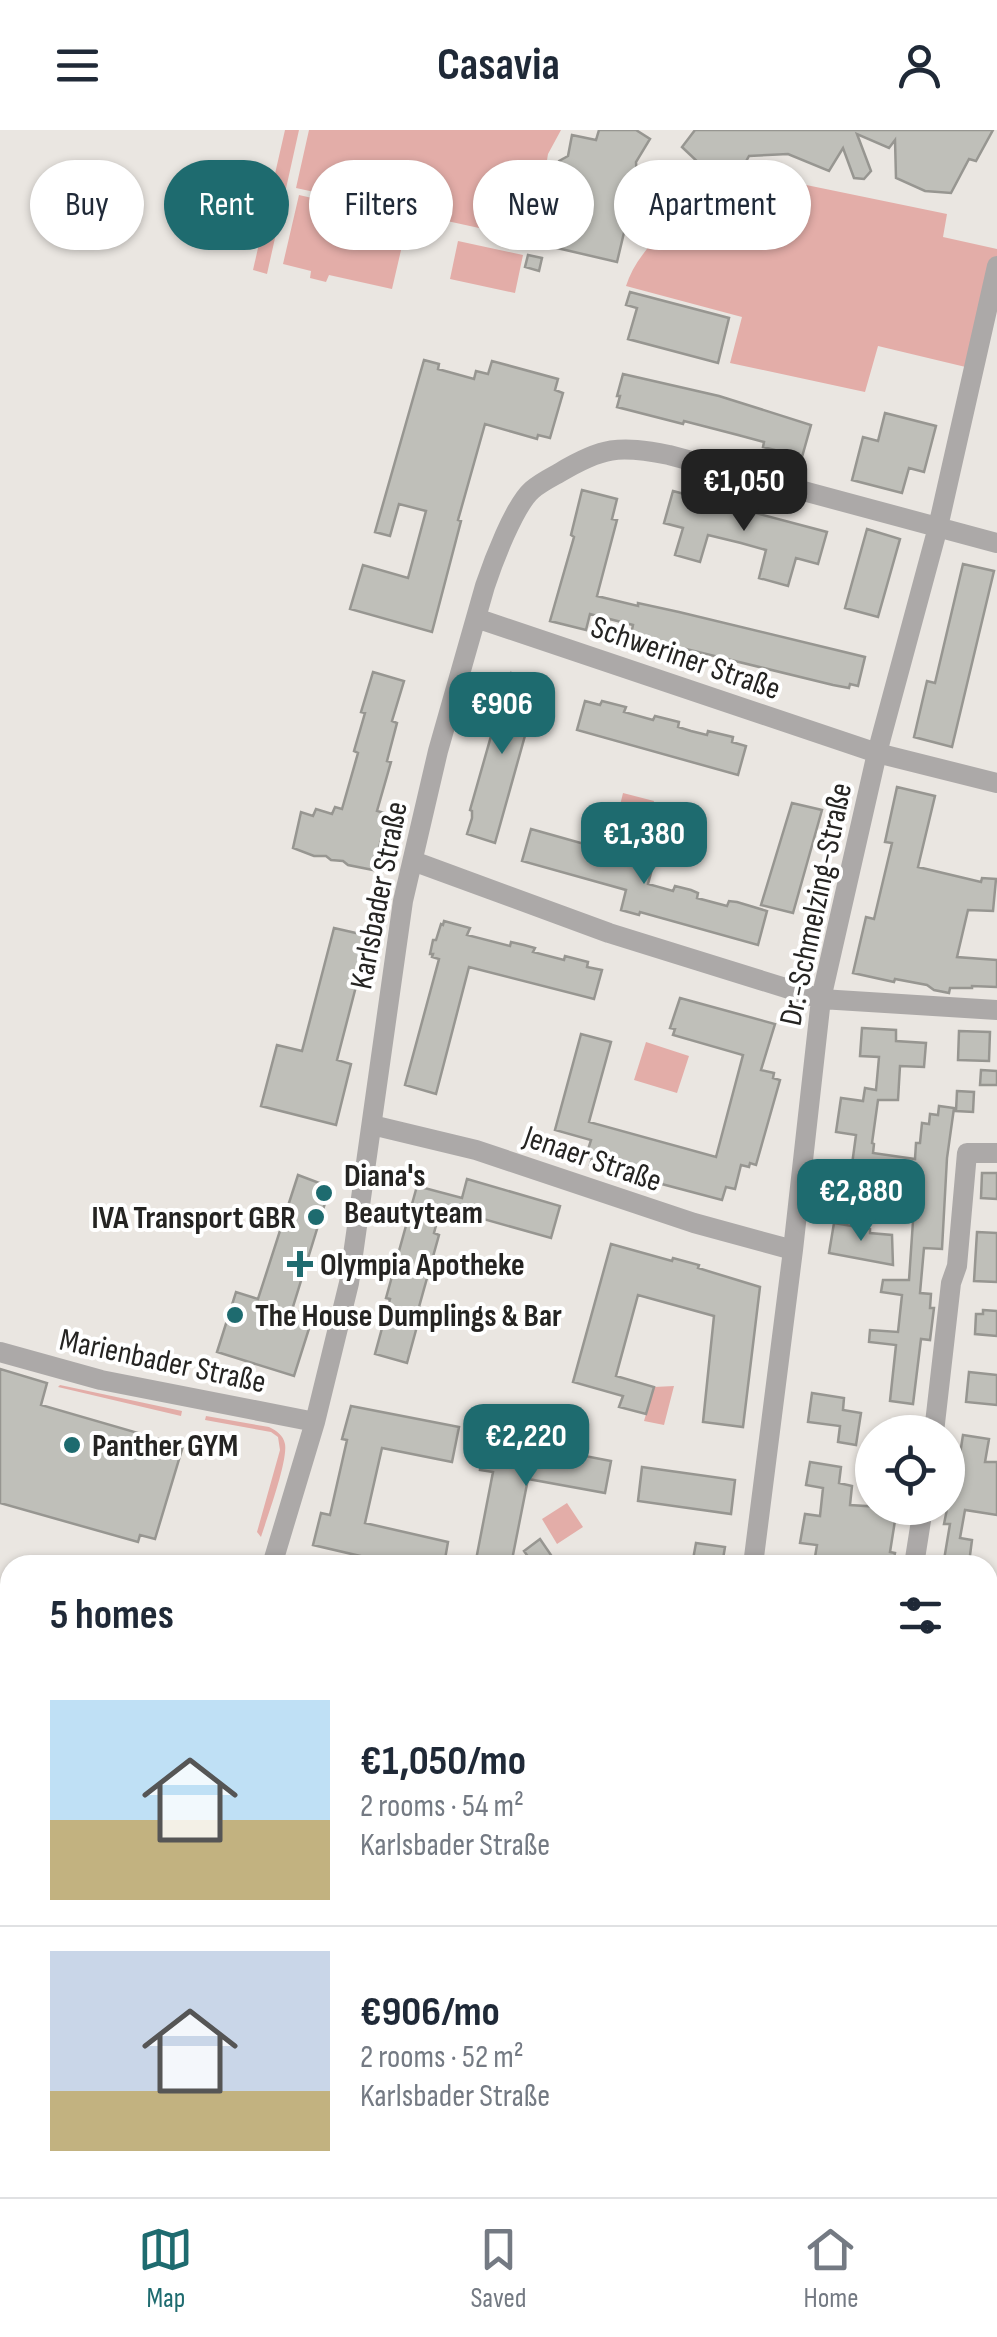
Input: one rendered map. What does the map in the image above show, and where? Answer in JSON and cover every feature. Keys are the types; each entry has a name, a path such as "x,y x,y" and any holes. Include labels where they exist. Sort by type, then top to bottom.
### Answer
{"street":[{"name":"Dr.-Schmelzing-Straße","path":"755,1555 820,999 877,753 938,527 996,274"},
{"name":"Karlsbader Straße","path":"275,1555 349,1283 398,930 438,751 496,554 530,491 597,452 644,450 997,543"},
{"name":"Schweriner Straße","path":"476,618 877,753 997,784"},
{"path":"413,861 609,932 820,999 997,1010"},
{"name":"Jenaer Straße","path":"372,1125 476,1150 666,1214 793,1250"},
{"path":"936,1415 951,1283 957,1266 967,1153 997,1154"},
{"name":"Marienbader Straße","path":"0,1352 102,1380 314,1422"},
{"path":"916,1555 920,1525"}],"shaded area":[{"path":"285,130 299,130 289,175 289,160 278,160"},
{"path":"309,130 561,130 547,160 473,160 473,227 453,222 453,160 309,160 309,191 296,188"},
{"path":"811,186 947,214 943,237 997,249 997,266 974,369 878,346 865,392 730,363 742,317 626,286 646,250 811,250"},
{"path":"299,195 309,197 309,250 401,250 392,289 329,275 326,282 310,278 311,271 283,264"},
{"path":"458,241 473,244 473,250 523,255 515,293 450,279"},
{"path":"258,250 272,250 267,274 253,270"},
{"path":"623,793 654,801 647,831 664,837 659,854 611,842"},
{"path":"646,1042 689,1056 677,1093 634,1080"},
{"path":"674,1386 664,1425 644,1421 654,1387"},
{"path":"58,1387 182,1411 181,1416"},
{"path":"206,1416 269,1427 284,1441 280,1476 261,1537 257,1532 280,1450 278,1437 271,1432 205,1420"},
{"path":"567,1503 583,1527 557,1544 542,1519"}],"building":[{"path":"599,130 636,130 650,139 637,160 614,160 614,250 620,250 617,262 566,250 594,250 594,160 561,160 568,156 572,135 596,140"},
{"path":"695,130 993,130 976,161 969,159 951,193 925,191 896,178 895,140 889,148 857,134 871,171 864,179 854,178 843,148 829,171 811,164 811,160 788,154 749,156 747,160 696,160 682,147"},
{"path":"528,255 542,258 539,271 525,267"},
{"path":"630,292 729,318 718,363 628,339 637,308 626,305"},
{"path":"424,360 439,364 438,369 474,379 476,371 488,374 492,361 558,379 555,390 563,393 550,438 538,435 537,439 485,424 432,632 350,609 363,565 408,578 426,511 399,504 390,536 375,532"},
{"path":"623,374 719,396 811,425 802,457 763,447 764,442 617,407"},
{"path":"885,413 936,426 924,472 909,468 902,493 852,480 863,437 878,441"},
{"path":"582,490 617,499 612,519 617,520 597,596 865,657 858,686 833,685 649,640 646,649 629,645 633,625 590,614 586,630 550,621 574,537 571,535"},
{"path":"673,491 827,532 818,564 796,558 788,586 759,578 766,550 741,543 708,535 700,562 675,555 683,528 664,523"},
{"path":"867,529 900,539 878,617 845,608"},
{"path":"963,564 994,571 952,747 914,737 927,681 935,683"},
{"path":"373,672 404,681 392,721 397,723 387,761 391,762 377,811 388,814 373,870 293,848 301,812 313,816 316,809 332,814 335,807 342,809 358,753 354,751 365,713 361,712"},
{"path":"511,673 540,682 495,843 467,834 470,810"},
{"path":"585,701 626,707 624,712 679,722 678,727 707,735 708,731 733,737 732,742 746,746 738,775 577,730"},
{"path":"897,787 935,796 918,867 981,882 982,878 996,879 993,911 968,910 957,957 997,960 997,987 950,988 949,993 927,985 853,973 866,917 874,919 892,843 885,842"},
{"path":"792,803 822,810 793,913 761,905"},
{"path":"531,829 634,858 636,853 655,858 648,884 673,891 675,886 698,893 697,898 727,906 729,901 737,902 767,911 758,945 621,910 626,890 522,861"},
{"path":"444,921 470,928 467,935 510,946 511,942 524,945 535,948 533,952 588,962 587,967 602,970 594,999 469,967 436,1094 405,1085 439,959 430,954 433,940"},
{"path":"334,928 369,936 337,1060 351,1064 336,1125 261,1106 277,1045 302,1051"},
{"path":"680,998 775,1024 761,1070 774,1073 773,1078 780,1080 756,1165 741,1165 735,1189 726,1187 722,1200 590,1165 592,1158 586,1156 591,1140 555,1130 581,1034 611,1042 589,1122 716,1157 743,1055 673,1035 675,1029 670,1028"},
{"path":"862,1028 896,1030 896,1041 926,1043 924,1067 900,1066 898,1100 878,1100 873,1153 915,1159 922,1123 929,1124 930,1114 938,1115 939,1106 954,1108 942,1249 924,1248 920,1293 931,1294 930,1308 934,1308 930,1340 921,1339 913,1404 890,1401 896,1345 869,1342 870,1330 898,1332 902,1295 881,1292 883,1280 909,1280 916,1177 888,1176 887,1198 834,1195 839,1170 851,1172 856,1135 836,1132 841,1098 863,1101 865,1088 876,1090 879,1057 860,1056"},
{"path":"959,1031 990,1032 989,1061 958,1060"},
{"path":"981,1070 997,1071 997,1085 980,1085"},
{"path":"957,1091 974,1092 973,1112 956,1111"},
{"path":"982,1173 997,1173 997,1199 981,1198"},
{"path":"298,1175 330,1187 292,1310 313,1316 294,1376 217,1352 236,1292 258,1299"},
{"path":"467,1179 560,1206 551,1238 441,1207 434,1233 439,1235 407,1363 375,1354 417,1186 462,1198"},
{"path":"834,1223 892,1235 893,1265 829,1253"},
{"path":"977,1232 997,1233 997,1282 974,1281"},
{"path":"611,1244 699,1265 698,1268 760,1287 743,1427 703,1422 714,1316 638,1295 616,1376 654,1387 646,1414 619,1407 623,1396 573,1382"},
{"path":"983,1310 997,1311 997,1336 975,1334 976,1314 983,1314"},
{"path":"0,1369 47,1383 41,1405 183,1446 155,1539 140,1535 138,1542 0,1503"},
{"path":"969,1372 997,1375 997,1405 966,1402"},
{"path":"812,1393 844,1398 843,1410 861,1413 855,1415 855,1445 838,1442 840,1426 808,1422"},
{"path":"351,1406 459,1427 452,1462 382,1448 365,1523 448,1542 446,1555 356,1555 313,1545 321,1513 330,1515 347,1440 342,1439"},
{"path":"965,1435 989,1439 985,1462 997,1462 997,1515 965,1510"},
{"path":"486,1437 611,1461 605,1493 528,1479 513,1555 477,1555 493,1472 480,1470"},
{"path":"810,1462 841,1467 839,1483 852,1486 850,1505 855,1505 855,1525 894,1525 890,1552 895,1555 815,1555 817,1545 800,1543 805,1514 820,1516 823,1488 806,1485"},
{"path":"642,1467 735,1480 731,1514 638,1501"},
{"path":"950,1525 962,1525 960,1538 972,1540 970,1555 945,1555"},
{"path":"540,1539 551,1555 527,1555 524,1551"},
{"path":"696,1543 725,1547 724,1555 694,1555"}],"place":[{"name":"Diana's Beautyteam","path":"324,1193"},
{"name":"IVA Transport GBR","path":"316,1217"},
{"name":"Olympia Apotheke","path":"300,1264"},
{"name":"The House Dumplings & Bar","path":"235,1315"},
{"name":"Panther GYM","path":"72,1445"}]}
